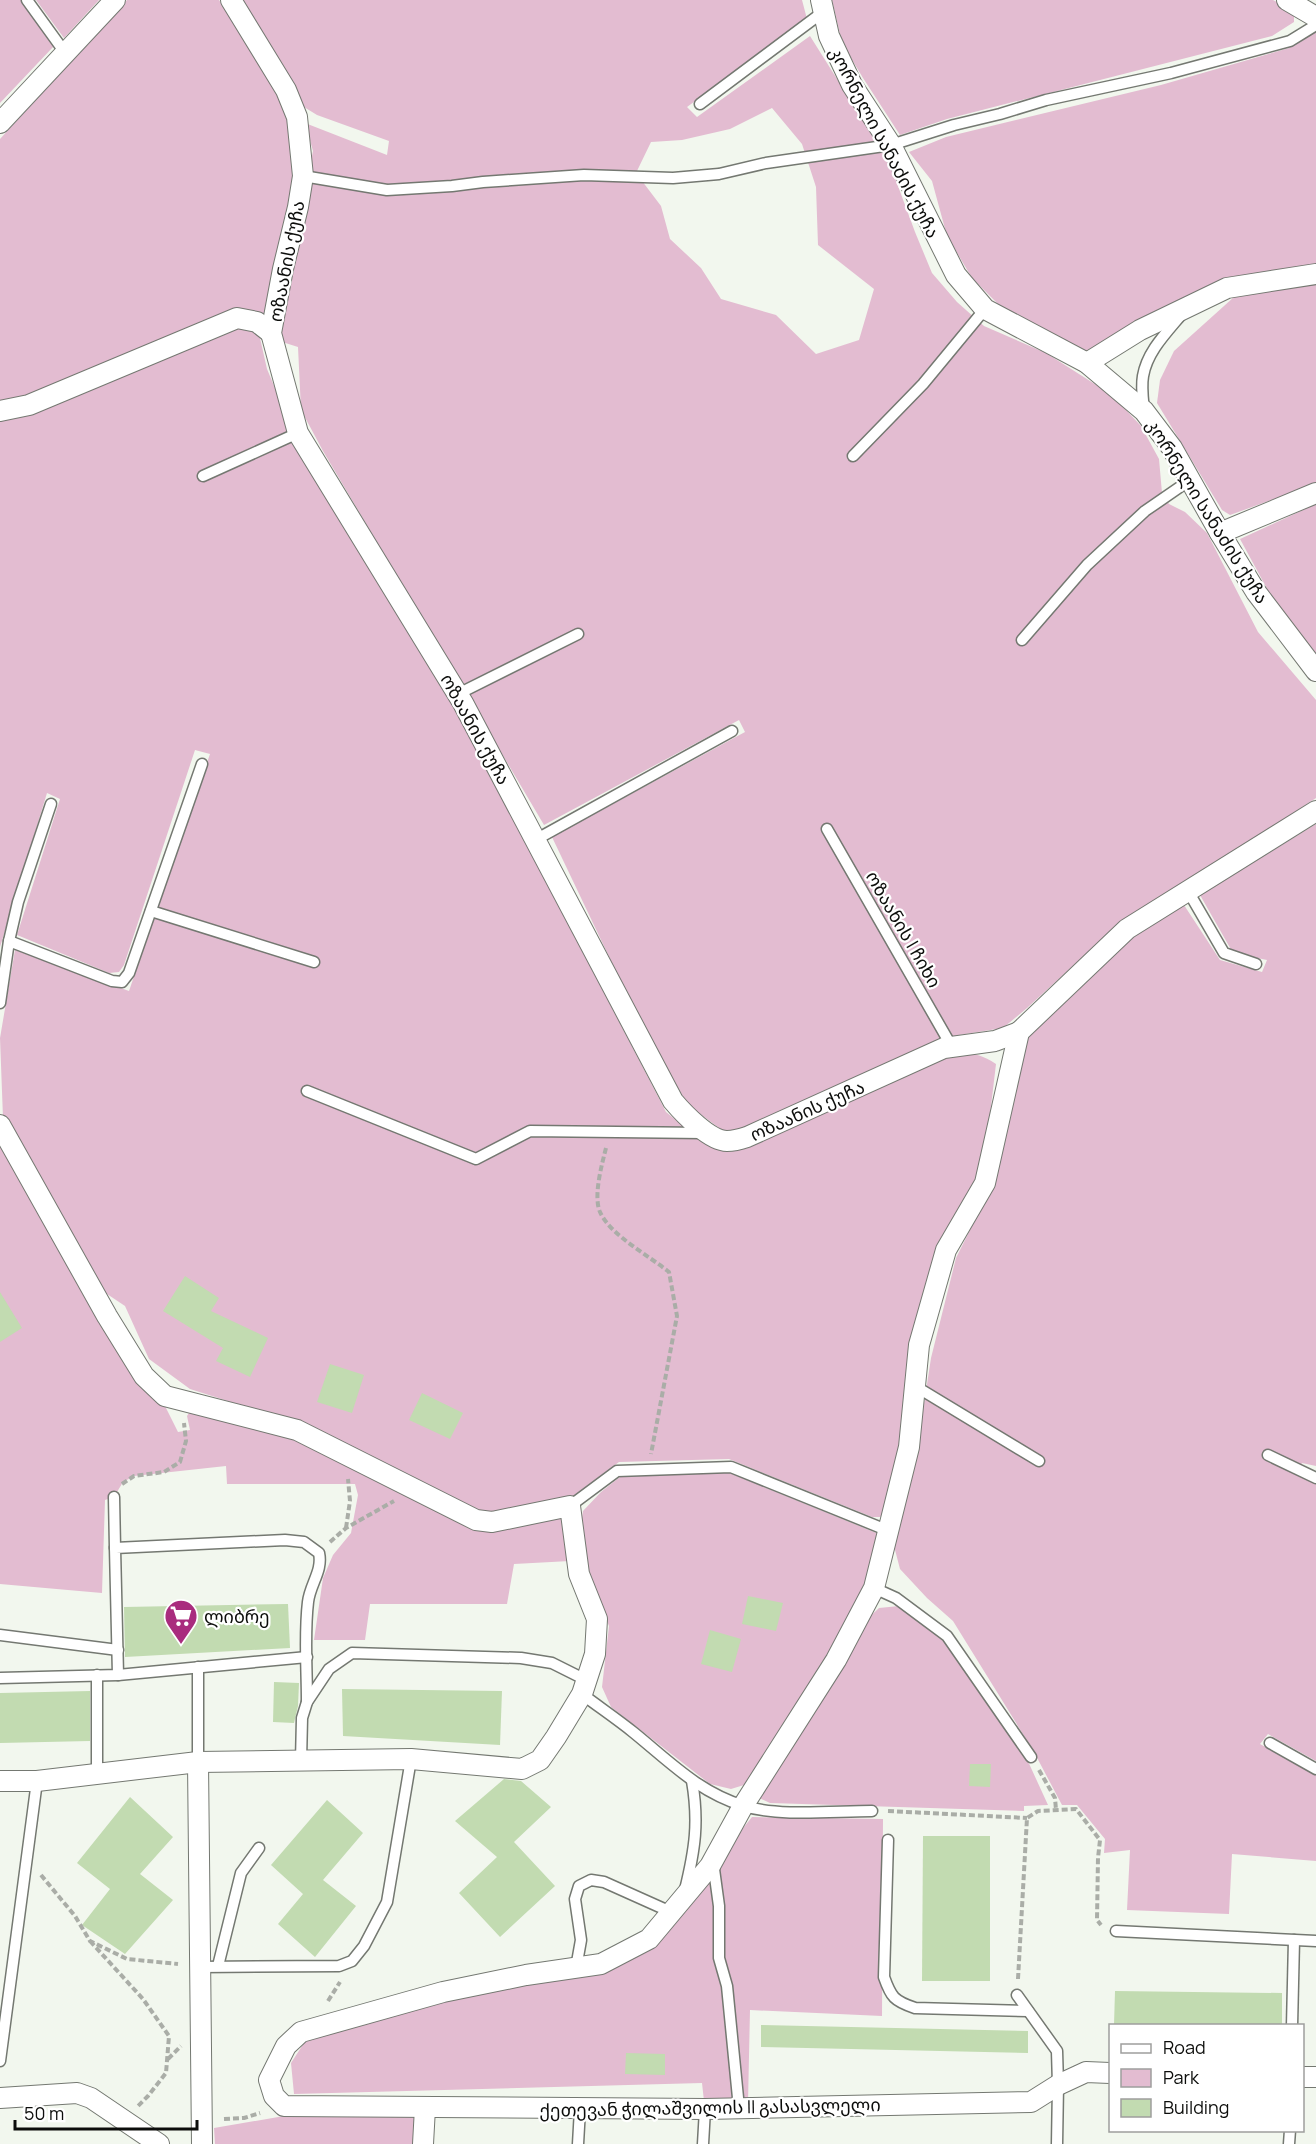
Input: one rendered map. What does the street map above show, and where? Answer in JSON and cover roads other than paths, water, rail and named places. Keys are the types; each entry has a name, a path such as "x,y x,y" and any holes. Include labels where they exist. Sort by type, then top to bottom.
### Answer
{"street":[{"path":"0,123 115,0"},
{"name":"ოზაანის ქუჩა","path":"231,0 286,90 297,117 303,176 271,333 298,433 458,694 673,1101 686,1116 708,1133 726,1142 747,1137 944,1048 995,1041 1019,1032"},
{"path":"1287,0 1316,17"},
{"name":"კორნელი სანაძის ქუჩა","path":"822,6 829,36 852,85 891,145 956,275 986,309 1087,363 1144,411 1172,448 1256,592 1316,671"},
{"path":"1087,363 1140,330 1227,288 1316,274"},
{"path":"0,411 29,405 237,318 257,322 271,333"},
{"path":"1220,533 1316,494"},
{"path":"576,1968 601,1964 649,1939 713,1861 744,1806 836,1660 874,1588 909,1447 919,1345 946,1250 985,1183 1019,1032 1126,929 1316,811"},
{"path":"0,1125 107,1316 144,1376 165,1396 297,1430 476,1520 492,1522 570,1506 579,1574 597,1619 595,1654 584,1687 540,1760 522,1769 411,1759 198,1762 37,1781 0,1781"},
{"path":"198,1762 209,1966 202,2144"},
{"name":"ქეთევან ჭილაშვილის II გასასვლელი","path":"576,1968 526,1975 442,1992 301,2032 286,2046 269,2080 274,2096 293,2106 425,2108 739,2109 1031,2102 1058,2085 1086,2072 1109,2073"},
{"path":"0,2098 77,2092 91,2098 159,2144"},
{"path":"423,2144 425,2108"}],"lane":[{"path":"27,0 66,54"},
{"path":"700,104 822,6"},
{"path":"303,176 387,190 584,174 672,178 719,174 766,163 891,145 1046,100 1171,73 1290,41 1316,25"},
{"path":"1144,411 1143,377 1149,358 1161,338 1186,308"},
{"path":"853,456 923,384 986,309"},
{"path":"203,476 298,433"},
{"path":"1022,640 1087,565 1145,511 1190,480"},
{"path":"458,694 578,634"},
{"path":"536,840 732,731"},
{"path":"9,941 112,981 122,982 129,972 202,764"},
{"path":"0,1003 9,941 18,902 51,804"},
{"name":"ოზაანის I ჩიხი","path":"827,829 952,1047"},
{"path":"1188,891 1224,953 1256,964"},
{"path":"151,911 314,962"},
{"path":"307,1091 476,1159 530,1131 708,1133"},
{"path":"915,1386 1039,1461"},
{"path":"1268,1455 1316,1478"},
{"path":"570,1506 617,1471 731,1467 890,1531"},
{"path":"114,1497 118,1675"},
{"path":"116,1548 285,1540 304,1542 319,1553 321,1565 312,1583 308,1602 307,1702"},
{"path":"874,1588 896,1598 947,1636 1031,1756"},
{"path":"0,1635 118,1650"},
{"path":"301,1761 302,1718 307,1702 329,1669 352,1653 521,1658 552,1663 584,1687 673,1767 704,1789 744,1806 770,1811 872,1811"},
{"path":"0,1678 118,1675 307,1657"},
{"path":"198,1667 198,1762"},
{"path":"97,1675 97,1774"},
{"path":"1270,1743 1316,1769"},
{"path":"259,1848 241,1873 209,1966 339,1966 352,1961 364,1946 387,1902 411,1759"},
{"path":"0,2061 37,1781"},
{"path":"576,1968 581,1940 575,1899 579,1886 591,1880 604,1882 677,1905 693,1855 696,1834 697,1807 692,1781"},
{"path":"888,1840 884,1977 890,1995 901,2003 915,2008 1028,2011"},
{"path":"713,1861 719,1906 720,1958 727,1986 739,2109"},
{"path":"1116,1931 1316,1941"},
{"path":"1292,2024 1294,1940"},
{"path":"1017,1995 1057,2051 1057,2144"},
{"path":"578,2144 580,2109"},
{"path":"703,2144 705,2109"}],"place":[{"name":"ლიბრე","path":"181,1645"}]}
